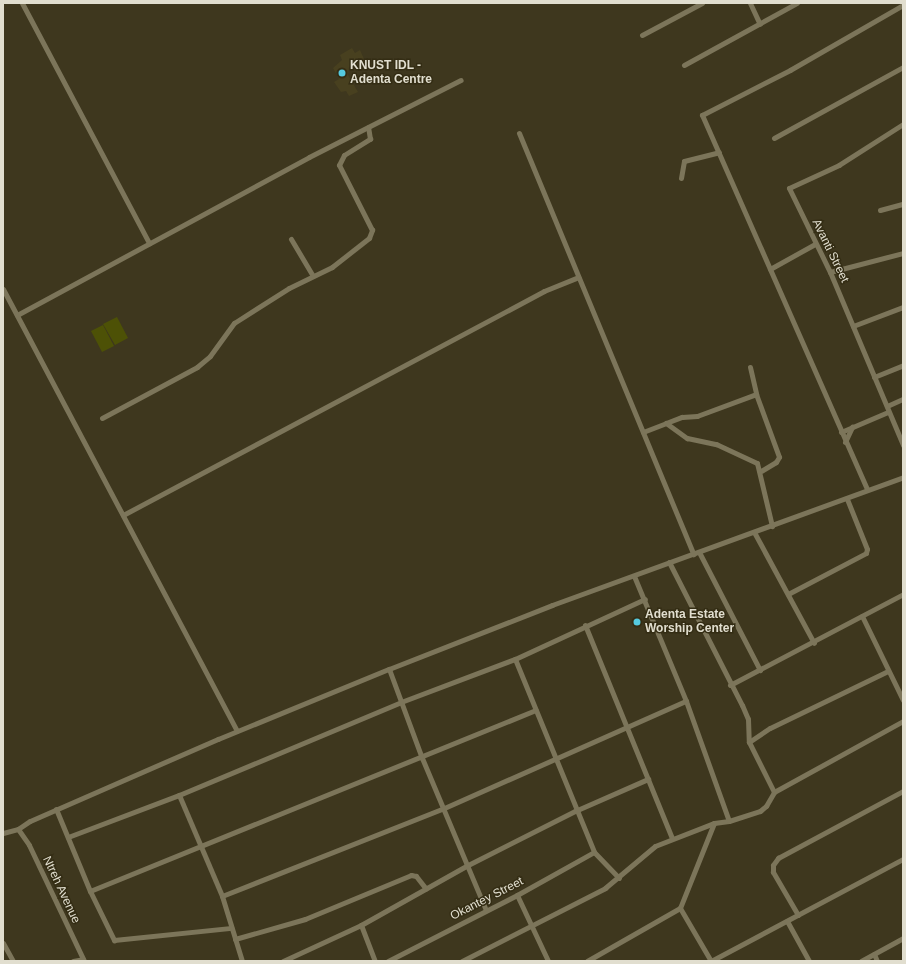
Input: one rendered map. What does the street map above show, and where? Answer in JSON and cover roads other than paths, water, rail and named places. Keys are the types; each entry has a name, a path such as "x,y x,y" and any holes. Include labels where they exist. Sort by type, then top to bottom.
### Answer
{"street":[{"path":"22,3 149,243"},
{"path":"642,35 702,3"},
{"path":"750,3 760,24"},
{"path":"684,65 797,3"},
{"path":"867,489 702,116 704,112 790,70 903,5"},
{"path":"774,138 903,66"},
{"path":"17,315 368,127 461,80"},
{"name":"Avanti Street","path":"903,124 838,165 789,188 830,272 903,445"},
{"path":"102,418 197,367 210,356 234,323 273,298 332,267 369,238 372,230 339,165 344,155 370,139 368,127"},
{"path":"519,133 693,554"},
{"path":"681,178 684,162 718,152"},
{"path":"880,210 903,204"},
{"path":"291,238 313,276"},
{"path":"770,269 815,244"},
{"path":"830,272 903,252"},
{"path":"123,515 544,291 578,277"},
{"path":"3,289 237,731"},
{"path":"853,326 903,307"},
{"path":"874,377 903,365"},
{"path":"750,367 756,394 779,457 776,462 761,471"},
{"path":"643,432 682,417 697,416 756,394"},
{"path":"841,432 888,409 903,399"},
{"path":"666,423 688,438 741,454 757,463 761,471 772,526"},
{"path":"845,442 852,427"},
{"path":"3,833 18,829 56,809 237,731 389,669 669,562 847,499 867,489 903,477"},
{"path":"788,594 866,553 867,549 847,499"},
{"path":"754,532 814,643"},
{"path":"699,552 760,670"},
{"path":"669,562 730,686 748,719 749,742 774,792"},
{"path":"634,576 645,599 686,701 729,821"},
{"path":"730,686 814,643 903,594"},
{"path":"68,837 179,795 401,702 515,660 585,625 645,599"},
{"path":"862,616 903,700"},
{"path":"585,625 625,727 672,838"},
{"path":"515,660 556,759 575,810 594,852 618,878"},
{"path":"389,669 442,809 486,910"},
{"path":"749,742 770,728 888,671"},
{"path":"222,896 442,809 686,701"},
{"path":"90,891 200,845 422,758 536,710"},
{"path":"462,961 531,926 618,878 645,853 672,838 714,823 729,821 760,811 766,806 774,792 903,721"},
{"path":"283,961 361,925 466,866 575,810 648,779"},
{"path":"798,915 773,872 773,865 778,858 903,790"},
{"path":"179,795 222,896 242,961"},
{"path":"56,809 90,891 114,940 231,928"},
{"path":"587,961 680,908 714,823"},
{"name":"Ntreh Avenue","path":"18,829 29,845 83,960"},
{"name":"Okantey Street","path":"388,961 517,895 594,852"},
{"path":"680,908 711,961 903,859"},
{"path":"235,939 305,920 411,875 416,876 426,889"},
{"path":"517,895 548,961"},
{"path":"787,921 808,961"},
{"path":"361,925 375,961"},
{"path":"861,961 903,938"},
{"path":"3,943 13,961"},
{"path":"874,954 877,961"},
{"path":"73,961 83,960"}],"place":[{"name":"KNUST IDL - Adenta Centre","path":"342,73"},
{"name":"Adenta Estate Worship Center","path":"637,622"}]}
